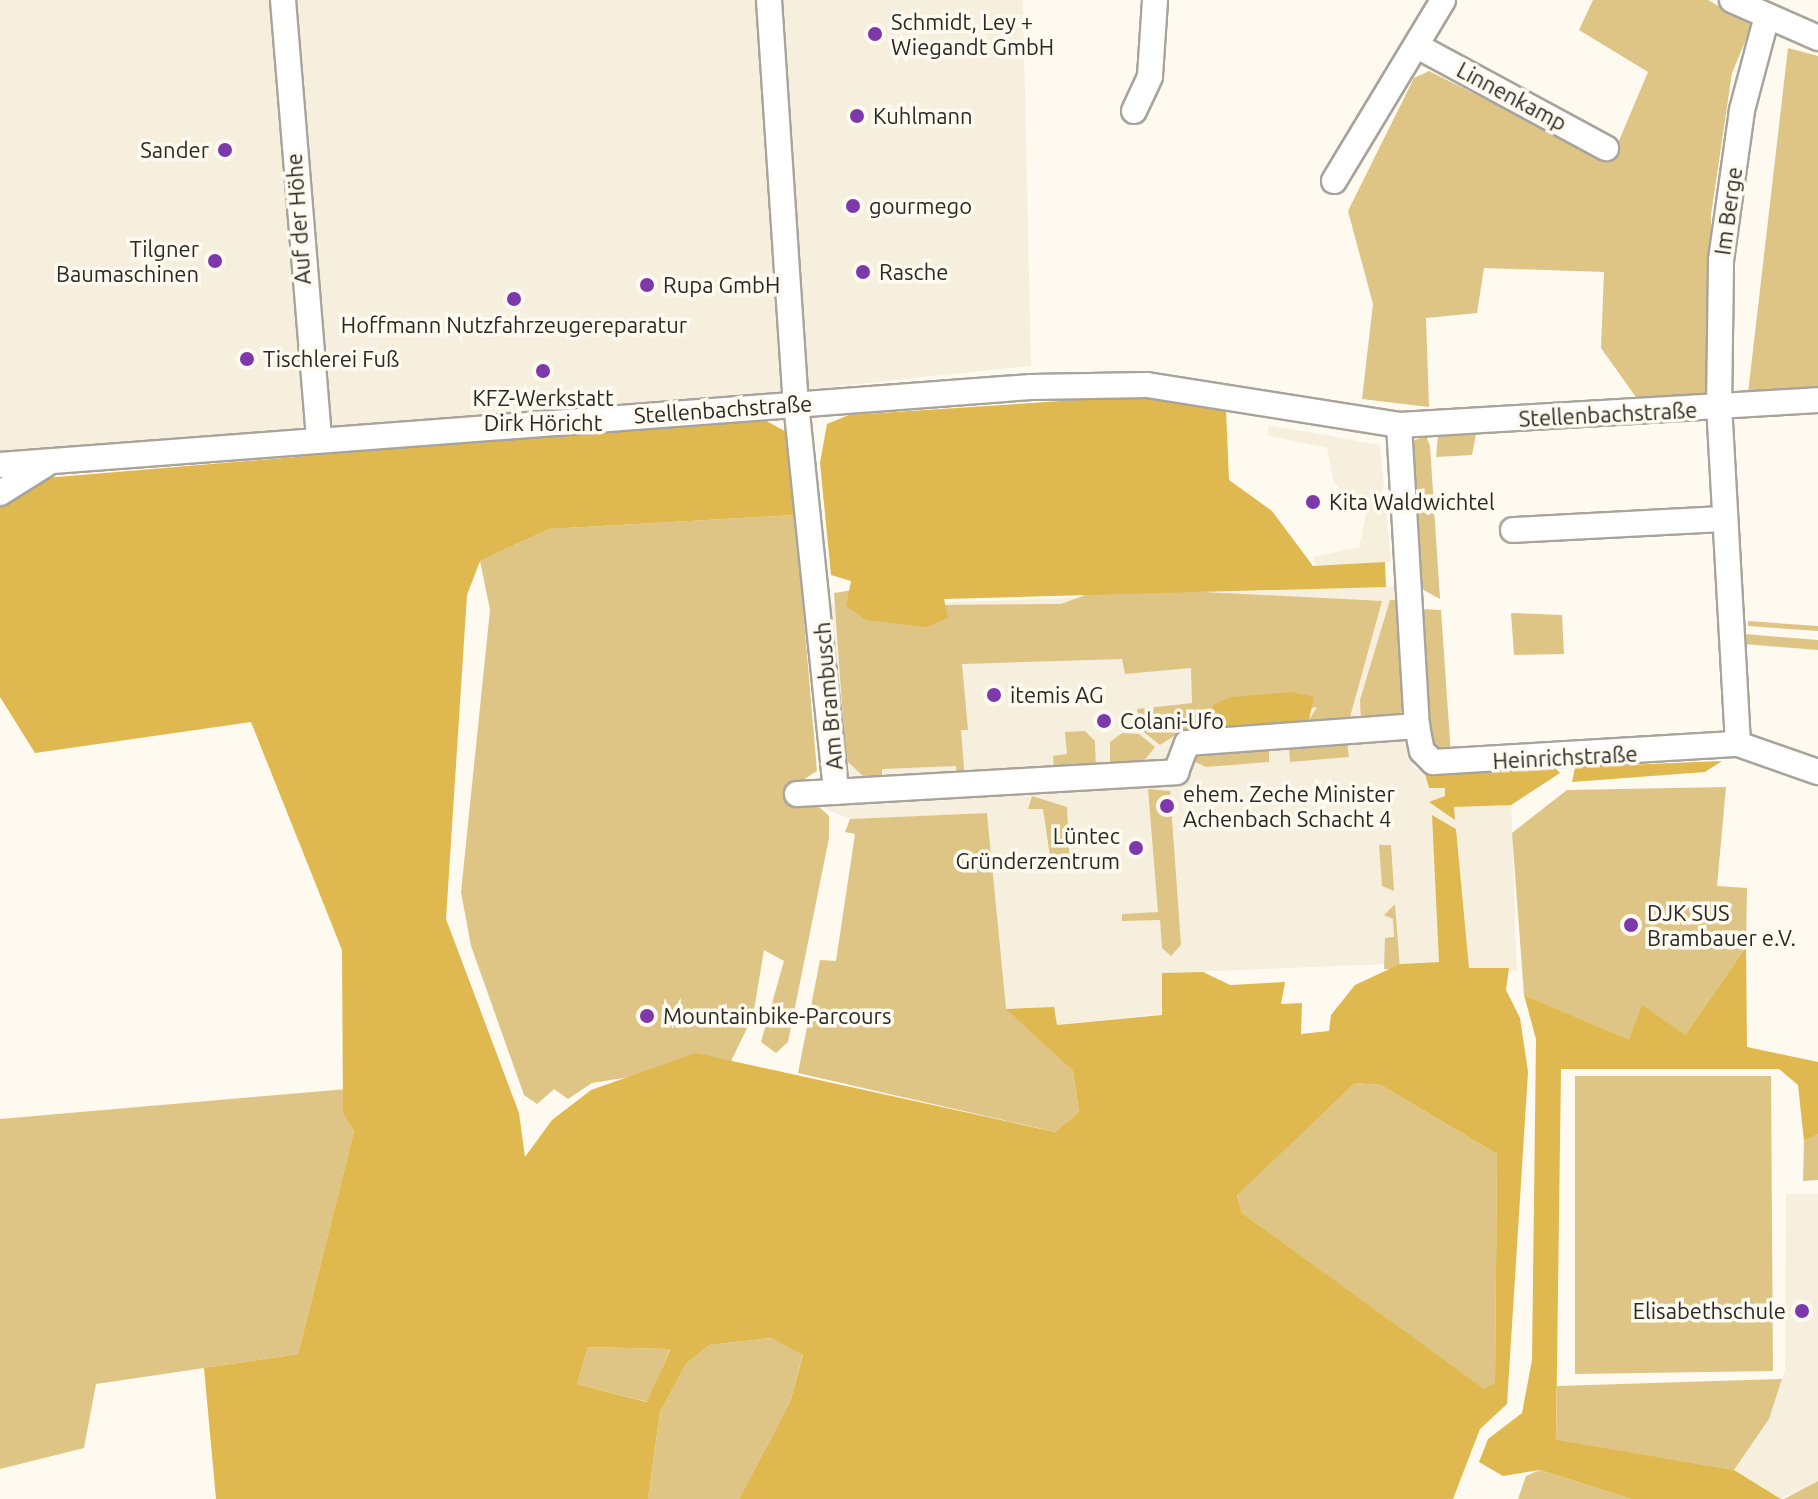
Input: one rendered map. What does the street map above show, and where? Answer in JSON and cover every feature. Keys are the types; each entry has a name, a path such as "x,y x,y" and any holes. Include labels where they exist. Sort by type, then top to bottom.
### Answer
{"street":[{"name":"Auf der Höhe","path":"283,0 319,438"},
{"name":"Am Brambusch","path":"769,0 796,403 836,792 1176,772 1187,743 1417,726"},
{"path":"1134,111 1150,76 1155,0"},
{"path":"1334,181 1443,0"},
{"path":"1732,0 1818,38"},
{"name":"Im Berge","path":"1719,408 1721,260 1742,110 1767,16"},
{"name":"Linnenkamp","path":"1417,46 1606,148"},
{"name":"Stellenbachstraße","path":"0,465 45,465 319,438 796,403 1147,385 1399,425 1818,400"},
{"path":"1719,408 1738,744"},
{"path":"1399,425 1417,726"},
{"name":"Stellenbachstraße","path":"0,493 45,465"},
{"path":"1513,530 1725,519"},
{"name":"Heinrichstraße","path":"1417,726 1422,751 1449,763 1738,744 1818,772"},
{"path":"797,794 836,792"}],"shaded area":[{"path":"0,0 1023,0 1031,366 0,473"},
{"path":"1593,0 1708,0 1752,25 1732,73 1711,215 1712,379 1705,394 1638,400 1601,348 1604,272 1484,268 1477,313 1426,318 1429,407 1362,399 1373,304 1348,211 1414,78 1429,71 1610,162 1648,72 1579,30"},
{"path":"1788,48 1818,56 1818,394 1747,402"},
{"path":"1153,395 1226,410 1229,480 1272,511 1313,566 1385,562 1386,587 944,599 948,618 926,627 866,620 846,606 851,581 831,575 820,463 827,424 849,415"},
{"path":"761,418 788,433 795,515 549,529 480,561 467,595 446,919 519,1113 525,1157 552,1120 591,1090 696,1053 1055,1132 1079,1112 1073,1071 1006,1009 1054,1007 1057,1025 1162,1015 1162,973 1203,972 1230,985 1285,982 1281,1004 1302,1003 1301,1034 1329,1031 1331,1015 1355,985 1400,964 1439,962 1432,815 1456,829 1469,968 1509,968 1506,990 1520,1018 1528,1072 1507,1404 1480,1429 1453,1499 739,1499 790,1402 803,1355 771,1338 709,1345 686,1364 660,1412 648,1499 216,1499 204,1368 298,1354 354,1131 343,1114 342,950 251,722 35,753 0,697 0,500 45,478","holes":["1355,1083 1381,1085 1497,1154 1495,1383 1484,1389 1242,1213 1237,1195","588,1347 669,1349 670,1350 647,1402 577,1384"]},
{"path":"1269,425 1380,445 1391,562 1314,567 1313,557 1359,547 1366,515 1334,483 1327,448 1267,435"},
{"path":"1476,434 1472,455 1436,457 1438,435"},
{"path":"1426,436 1430,446 1440,599 1420,588 1409,442"},
{"path":"795,515 817,771 795,785 829,816 829,838 788,1042 776,1053 761,1042 784,961 764,950 753,1016 731,1061 592,1083 568,1099 554,1089 537,1104 524,1095 471,946 461,892 490,610 480,561 549,529"},
{"name":"ehem. Zeche Minister Achenbach Schacht 4","path":"1401,586 1414,769 1510,770 1517,971 1469,968 1456,829 1439,962 1163,973 1163,1014 1056,1025 1053,1007 1006,1009 987,813 850,819 824,808 807,598 846,606"},
{"path":"859,589 936,605 1061,604 1094,592 1185,591 1382,601 1350,717 1309,720 1317,707 1180,732 1160,745 1140,729 1137,709 1192,703 1191,668 1125,674 1122,659 962,664 968,730 961,730 965,780 958,781 956,766 882,769 882,779 866,779 846,760 834,593"},
{"path":"1390,600 1402,600 1405,708 1396,718 1361,721 1360,700"},
{"path":"1421,609 1441,610 1451,755 1431,745"},
{"path":"1511,613 1562,615 1564,654 1514,655"},
{"path":"1748,621 1818,626 1818,631 1748,626"},
{"path":"1745,634 1818,640 1818,650 1744,644"},
{"path":"1292,692 1314,697 1309,720 1206,730 1213,705 1231,697"},
{"path":"1085,731 1095,741 1096,772 1054,768 1053,756 1067,754 1065,732"},
{"path":"1122,733 1139,734 1155,747 1140,766 1110,771 1110,742"},
{"path":"1347,743 1349,757 1290,762 1289,748"},
{"path":"1269,748 1269,762 1206,767 1193,761 1200,751"},
{"path":"1722,761 1705,772 1572,782 1575,767"},
{"path":"1551,763 1560,773 1511,805 1454,807 1455,820 1429,802 1445,796 1445,788 1429,788 1424,770 1543,769"},
{"name":"DJK SUS Brambauer e.V.","path":"1726,787 1717,886 1747,888 1746,947 1685,1035 1630,1041 1524,995 1512,833 1567,790"},
{"path":"1148,789 1170,791 1181,945 1171,956 1162,948 1160,920 1122,921 1122,914 1158,912"},
{"path":"1032,796 1067,807 1070,869 1052,870 1043,809 1028,809"},
{"path":"987,813 1006,1008 1073,1071 1079,1112 1055,1132 798,1073 820,960 836,961 855,834 845,832 850,819"},
{"path":"1379,845 1391,845 1394,891 1382,886"},
{"path":"1395,904 1400,969 1384,969 1385,938 1394,937 1393,919 1384,915"},
{"path":"1746,947 1747,1047 1818,1062 1818,1134 1804,1141 1798,1085 1779,1069 1561,1069 1556,1440 1734,1470 1781,1499 1631,1499 1540,1470 1503,1476 1479,1462 1488,1439 1522,1413 1532,1360 1536,1039 1524,995 1629,1040 1642,1005 1685,1035"},
{"path":"1575,1076 1771,1076 1773,1371 1575,1374"},
{"path":"1355,1083 1381,1085 1497,1154 1495,1383 1484,1390 1242,1213 1237,1194"},
{"path":"347,1089 343,1114 354,1131 298,1354 96,1384 84,1448 0,1469 0,1119"},
{"path":"1818,1134 1818,1180 1803,1181 1804,1141"},
{"name":"Elisabethschule","path":"1786,1194 1818,1194 1818,1481 1781,1499 1734,1470 1769,1419 1785,1371"},
{"path":"771,1338 803,1354 790,1402 739,1499 648,1499 660,1412 686,1364 709,1345"},
{"path":"588,1347 670,1349 648,1402 577,1384"},
{"path":"1782,1379 1769,1419 1734,1470 1556,1441 1557,1386"},
{"path":"1540,1470 1631,1499 1518,1499 1526,1476"},
{"path":"1818,1481 1818,1499 1784,1499"}],"place":[{"name":"Schmidt, Ley + Wiegandt GmbH","path":"875,34"},
{"name":"Kuhlmann","path":"857,116"},
{"name":"Sander","path":"225,150"},
{"name":"gourmego","path":"853,206"},
{"name":"Tilgner Baumaschinen","path":"215,261"},
{"name":"Rasche","path":"863,272"},
{"name":"Rupa GmbH","path":"647,285"},
{"name":"Hoffmann Nutzfahrzeugereparatur","path":"514,299"},
{"name":"Tischlerei Fuß","path":"247,359"},
{"name":"KFZ-Werkstatt Dirk Höricht","path":"543,371"},
{"name":"Kita Waldwichtel","path":"1313,502"},
{"name":"itemis AG","path":"994,695"},
{"name":"Colani-Ufo","path":"1104,721"},
{"name":"ehem. Zeche Minister Achenbach Schacht 4","path":"1167,806"},
{"name":"Lüntec Gründerzentrum","path":"1136,848"},
{"name":"DJK SUS Brambauer e.V.","path":"1631,925"},
{"name":"Mountainbike-Parcours","path":"647,1016"},
{"name":"Elisabethschule","path":"1802,1311"}]}
